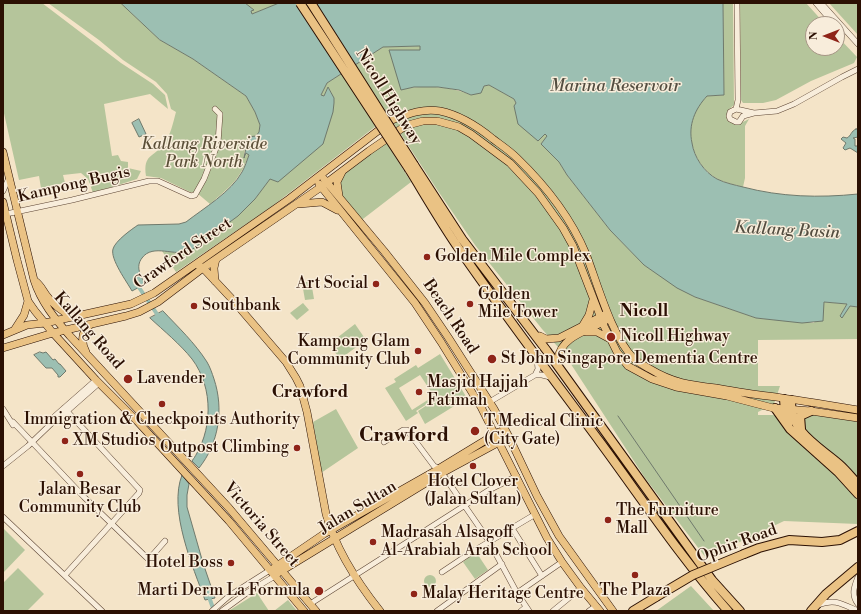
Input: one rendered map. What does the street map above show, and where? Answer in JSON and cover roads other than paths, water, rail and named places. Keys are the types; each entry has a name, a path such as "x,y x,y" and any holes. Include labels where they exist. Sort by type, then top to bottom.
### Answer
{"highway":[{"name":"Nicoll Highway","path":"300,3 411,167 462,239 547,351 712,580 740,611"},
{"name":"Nicoll Highway","path":"311,3 411,167 456,245 551,377 630,482 678,550 705,585 728,611"},
{"path":"504,296 540,336 588,399 615,445"},
{"path":"788,399 790,425 840,465 858,484"},
{"path":"775,408 790,429 798,432 858,494"},
{"path":"798,432 800,416 811,411"},
{"name":"Ophir Road","path":"633,611 693,575 759,548 789,540 822,542 840,540 858,531"},
{"path":"813,609 832,589 858,567"}],"main road":[{"name":"Crawford Street","path":"3,335 27,325 57,321 134,303 155,292 274,210 392,120 410,113 438,111 452,114 482,130 516,156 540,182 570,223 586,254 594,281 620,339 635,359 664,377 676,382 700,387 858,410"},
{"name":"Crawford Street","path":"3,348 53,332 90,325 140,312 158,302 203,268 408,125 438,121 459,127 471,134 510,163 538,193 563,228 573,246 601,320 610,339 628,366 652,379 676,387 727,396 775,408 811,411 858,418"},
{"name":"Kallang Road","path":"3,152 16,212 34,280 41,297 64,330 200,476"},
{"path":"295,205 322,202 339,210 341,200 337,182 343,170"},
{"name":"Beach Road","path":"318,177 339,210 415,303 481,407 517,476 534,515 547,538 562,562 598,608"},
{"name":"Beach Road","path":"324,185 341,200 425,303 490,402 537,496 560,536 613,611"},
{"name":"Kallang Road","path":"3,202 28,301 45,323 97,381 194,483"},
{"path":"216,259 214,268 216,281"},
{"path":"155,292 170,285 198,266 203,268 286,362 300,386 307,412 330,530 355,576 377,610"},
{"path":"34,280 42,287 54,304 64,312 74,317"},
{"path":"558,359 565,343 583,329 589,315 593,299"},
{"path":"13,331 24,315 28,301"},
{"path":"540,336 546,339 559,338 583,329 609,315"},
{"path":"88,355 84,350 83,338 85,331 90,325"},
{"path":"583,329 598,332 610,339"},
{"path":"474,395 480,395 482,390"},
{"name":"Jalan Sultan","path":"272,573 334,539 504,429"},
{"name":"Jalan Sultan","path":"280,568 330,530 508,436"},
{"name":"Victoria Street","path":"200,476 316,611"},
{"name":"Victoria Street","path":"194,483 229,521 304,611"},
{"path":"527,500 531,496 537,496"}],"street":[{"path":"736,109 738,100 737,3"},
{"path":"816,3 827,16"},
{"path":"821,3 858,44"},
{"path":"845,35 858,49"},
{"path":"754,113 736,109 730,112 729,116 730,119 740,122 743,116 784,108 858,69"},
{"name":"Kampong Bugis","path":"6,214 149,181 158,181 191,196 195,195 204,179 218,144 220,114 215,109"},
{"path":"3,190 9,178"},
{"path":"535,375 538,369 536,356"},
{"path":"481,407 535,375 551,377"},
{"path":"3,466 57,420 66,409 97,381"},
{"path":"3,409 30,444"},
{"path":"65,575 112,524 140,490 66,409"},
{"path":"13,422 24,438 148,559 165,541"},
{"path":"384,442 402,430 411,432 489,541 517,593 528,609 521,611"},
{"path":"310,604 489,490 517,476"},
{"path":"442,572 489,541 534,515"},
{"path":"3,517 102,611"},
{"path":"512,528 542,576"},
{"path":"517,593 562,562"},
{"path":"437,611 443,609 502,564"},
{"name":"Jalan Sultan","path":"212,611 216,606 239,589 272,573"},
{"name":"Jalan Sultan","path":"224,610 272,573"},
{"path":"858,577 853,592 854,600 858,604"},
{"path":"553,611 581,588"},
{"path":"222,602 224,610"},
{"path":"813,609 826,602 838,602 858,611"},
{"path":"589,611 598,608"}],"water":[{"name":"Marina Reservoir","path":"121,3 245,3 254,10 251,11 252,14 279,3 723,3 724,95 707,96 696,112 692,124 691,136 697,159 712,176 727,183 757,190 800,196 858,194 858,307 850,306 842,318 840,316 847,304 824,302 823,321 802,323 756,318 695,297 677,288 644,265 610,230 567,175 559,162 541,144 547,136 545,134 538,141 518,124 514,106 516,103 514,99 489,85 484,86 481,93 471,95 459,90 438,87 414,87 401,90 389,50 420,50 420,46 383,47 327,83 321,95 324,96 328,87 334,98 334,103 333,112 323,144 278,182 270,179 255,199 238,216 190,251 178,253 152,251 147,254 142,258 139,265 139,271 145,284 132,291 114,259 113,249 117,242 138,225 179,224 186,222 217,199 231,186 242,172 249,155 246,153 244,158 248,137 256,136 259,132 260,125 246,96 193,59 160,40"},
{"path":"139,119 146,134 139,137 132,123"},
{"path":"856,129 858,129 858,137 853,138 855,139 855,146 858,146 858,153 850,148 845,150 843,148 846,143 841,139 843,137 847,138"},
{"path":"163,311 186,335 207,362 217,390 219,402 218,425 211,448 199,468 192,461 204,437 207,424 207,396 204,383 192,359 150,318"},
{"path":"40,352 46,352 66,371 58,377 52,368 46,368 34,355"},
{"path":"182,475 189,484 187,507 215,598 205,600 184,538 178,505 178,489"}],"waterway":[{"path":"136,283 159,317"},
{"path":"618,416 704,541"},
{"path":"208,594 214,611"}],"place":[{"name":"Golden Mile Complex","path":"427,257"},
{"name":"Art Social","path":"376,284"},
{"name":"Golden Mile Tower","path":"470,304"},
{"name":"Southbank","path":"194,306"},
{"name":"Nicoll Highway","path":"611,337"},
{"name":"Kampong Glam Community Club","path":"418,351"},
{"name":"St John Singapore Dementia Centre","path":"492,359"},
{"name":"Lavender","path":"128,379"},
{"name":"Masjid Hajjah Fatimah","path":"419,392"},
{"name":"Immigration & Checkpoints Authority","path":"162,404"},
{"name":"T Medical Clinic (City Gate)","path":"475,431"},
{"name":"XM Studios","path":"65,441"},
{"name":"Outpost Climbing","path":"297,448"},
{"name":"Hotel Clover (Jalan Sultan)","path":"473,466"},
{"name":"Jalan Besar Community Club","path":"80,474"},
{"name":"The Furniture Mall","path":"608,520"},
{"name":"Madrasah Alsagoff Al-Arabiah Arab School","path":"373,542"},
{"name":"Hotel Boss","path":"231,563"},
{"name":"The Plaza","path":"635,575"},
{"name":"Marti Derm La Formula","path":"319,591"},
{"name":"Malay Heritage Centre","path":"414,594"}],"district":[{"name":"Nicoll","path":"644,312"},
{"name":"Crawford","path":"310,393"},
{"name":"Crawford","path":"404,436"}],"park label":[{"name":"Kallang Riverside Park North","path":"204,154"}],"water label":[{"name":"Kallang Basin","path":"787,231"}]}
